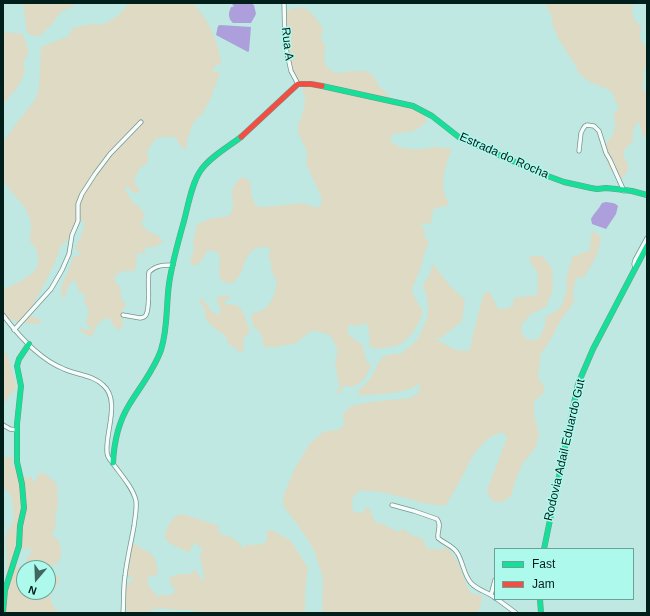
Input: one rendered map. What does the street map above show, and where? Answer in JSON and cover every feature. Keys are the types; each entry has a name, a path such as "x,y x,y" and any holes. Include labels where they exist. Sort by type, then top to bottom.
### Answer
{"street":[{"name":"Rua A","path":"284,3 285,44 291,71 298,84"},
{"name":"Estrada do Rocha","path":"298,84 320,85 413,106 425,112 460,138 558,180 584,187 598,189 605,188 647,195"},
{"path":"113,463 114,447 119,425 128,406 157,361 163,345 166,330 169,285 173,265 200,169 245,133 298,84"},
{"path":"14,330 51,289 62,270 69,254 72,235 78,221 78,204 82,194 110,154 141,122"},
{"path":"579,151 581,133 583,129 587,125 594,126 600,131 606,153 624,191"},
{"path":"636,268 634,264 635,260 647,238"},
{"name":"Rodovia Adail Eduardo Gut","path":"544,548 578,384 593,349 647,246"},
{"path":"123,315 140,318 145,316 148,301 149,272 159,266 173,265"},
{"path":"3,315 14,330 55,365 65,370 96,380 103,384 110,393 111,404 107,453 108,458 128,484 136,507 125,577 123,613"},
{"path":"3,612 5,590 19,546 20,526 24,508 22,484 17,462 17,430 21,386 17,366 19,359 29,344"},
{"path":"3,425 10,429 17,430"},
{"path":"392,505 434,517 438,520 440,524 438,538 455,550 458,554 470,582 476,587 494,596"},
{"path":"491,594 494,584"},
{"path":"499,600 516,613"},
{"path":"540,600 541,613"}],"shaded area":[{"path":"23,3 78,3 60,13 41,35 32,36 27,32"},
{"path":"129,3 192,3 208,23 220,56 221,64 214,67 213,71 220,73 210,100 202,114 193,123 187,141 186,151 175,137 155,139 147,152 149,159 147,164 141,167 134,179 140,192 132,192 128,187 125,187 131,200 145,214 145,216 142,217 143,220 141,224 149,232 159,236 163,242 154,247 144,248 146,255 140,252 138,253 135,272 124,271 115,276 115,281 121,289 121,299 126,304 123,310 123,324 120,330 115,327 110,319 105,318 98,325 91,337 89,337 79,329 92,329 86,323 89,311 84,301 85,294 79,292 74,280 69,285 64,299 61,290 72,258 75,256 80,256 75,247 80,239 85,223 81,221 80,213 71,235 61,245 50,273 28,312 29,315 41,320 40,324 23,323 12,320 8,318 3,309 3,290 33,273 38,265 38,255 36,249 30,241 30,219 25,208 6,185 3,178 3,142 35,100 39,88 41,47 69,36 73,28 91,24 102,25 118,16"},
{"path":"234,3 250,3 254,5 256,14 251,23 233,23 231,21 229,14 231,7 234,6 232,5"},
{"path":"545,3 634,3 632,13 634,19 641,26 640,38 645,46 648,58 648,63 644,69 642,86 643,90 647,93 647,133 643,138 642,137 642,132 638,121 633,130 633,141 624,151 624,158 628,165 628,169 622,179 616,172 609,168 606,158 605,145 612,136 615,128 613,115 619,106 614,100 612,92 590,82 578,72 576,66 559,40 552,24 552,17"},
{"path":"304,7 312,14 323,28 321,39 325,47 324,60 328,68 339,73 367,71 376,79 378,85 394,101 397,107 415,107 416,111 421,112 427,121 421,127 411,132 392,135 390,140 393,143 400,147 409,149 436,147 452,149 446,165 443,182 444,193 449,205 432,210 431,211 434,212 431,217 432,222 429,224 423,223 421,225 425,230 425,238 429,241 423,257 423,262 412,289 413,295 423,312 417,327 406,340 399,345 380,349 369,345 370,338 367,323 358,326 350,325 348,327 348,334 363,346 363,353 366,356 367,364 371,363 368,372 362,381 349,387 344,385 339,394 337,393 340,388 335,363 338,351 331,336 317,331 312,331 294,344 277,347 264,347 259,331 253,326 251,315 263,310 269,305 276,288 276,280 271,269 271,261 268,257 270,252 269,247 256,248 251,252 245,261 239,277 230,284 220,279 220,256 216,252 211,250 206,252 202,260 194,266 190,261 194,250 193,242 197,225 213,218 230,215 233,206 233,187 241,177 247,179 250,183 251,194 255,205 261,207 302,203 318,208 321,203 322,198 307,166 307,152 298,129 305,103 305,96 302,89 306,86 296,79 290,66 286,38 285,14 287,11 292,9"},
{"path":"218,26 251,27 249,51 248,52 216,35"},
{"path":"3,32 23,34 28,49 28,55 24,60 25,72 19,85 3,105"},
{"path":"602,203 614,203 618,206 616,214 606,229 592,224 591,219"},
{"path":"594,231 601,237 597,254 583,278 576,278 573,292 574,302 561,320 540,355 538,378 544,386 543,394 534,401 534,414 539,434 536,447 523,463 515,481 511,496 501,503 491,500 487,490 507,438 502,432 488,438 473,455 446,505 429,504 381,492 370,491 359,491 352,498 353,512 364,512 365,507 369,508 375,522 383,524 398,532 403,528 410,534 423,540 426,548 441,550 446,547 455,558 471,594 478,594 482,596 480,608 476,613 322,613 323,578 314,550 284,507 283,497 295,468 310,443 325,431 338,430 344,425 343,415 346,410 352,406 370,402 411,398 419,392 420,383 410,389 392,393 360,395 357,392 372,376 382,358 389,355 401,354 418,339 427,319 427,298 423,285 429,276 433,264 450,286 465,300 462,321 441,338 434,338 456,350 469,351 483,295 489,291 499,310 513,306 514,298 537,295 538,274 531,263 529,256 542,256 552,268 553,289 546,307 531,314 522,324 521,332 527,340 539,339 545,325 546,316 555,312 562,305 567,288 566,279 572,257 590,250 591,235"},
{"path":"229,294 229,297 224,304 235,305 241,309 250,331 243,340 244,349 240,352 229,344 225,335 209,323 205,317 205,310 199,299 202,300 217,315 221,310 218,297 220,295 224,297"},
{"path":"3,349 8,356 16,386 6,403 3,396"},
{"path":"3,455 7,458 13,457 12,465 28,479 32,476 33,482 38,475 43,472 57,484 58,506 55,517 56,527 51,535 58,540 61,550 60,559 56,563 56,560 27,560 32,550 31,548 28,548 27,550 22,548 18,550 14,558 16,561 16,600 51,600 59,613 4,613 7,559 6,536 13,522 14,516 9,493 3,487"},
{"path":"183,514 219,526 218,530 221,534 231,537 244,549 246,544 256,545 265,543 267,532 269,530 272,530 291,541 308,568 305,613 193,613 193,610 163,608 154,609 147,613 127,613 125,586 133,578 133,576 128,578 128,574 130,546 134,544 150,553 155,559 158,574 149,577 147,581 151,589 159,597 161,594 166,596 174,593 175,588 171,585 169,579 174,576 179,574 191,574 193,570 199,574 202,581 204,578 200,555 203,550 202,547 198,547 196,543 194,543 188,553 170,543 165,537 172,520"},
{"path":"56,576 60,580 56,586"}],"traffic: fast":[{"path":"322,86 413,106 432,116 460,138 564,182 597,189 616,189 647,195"},
{"path":"113,463 114,448 119,426 129,405 151,371 161,350 165,334 168,292 175,252 195,181 201,170 209,161 241,137"},
{"path":"544,548 578,384 593,349 647,246"},
{"path":"3,612 5,590 19,546 20,526 24,508 22,484 17,462 17,424 21,386 17,366 19,359 29,344"},
{"path":"540,600 541,613"}],"traffic: jam":[{"path":"241,137 298,84 322,86"}]}
